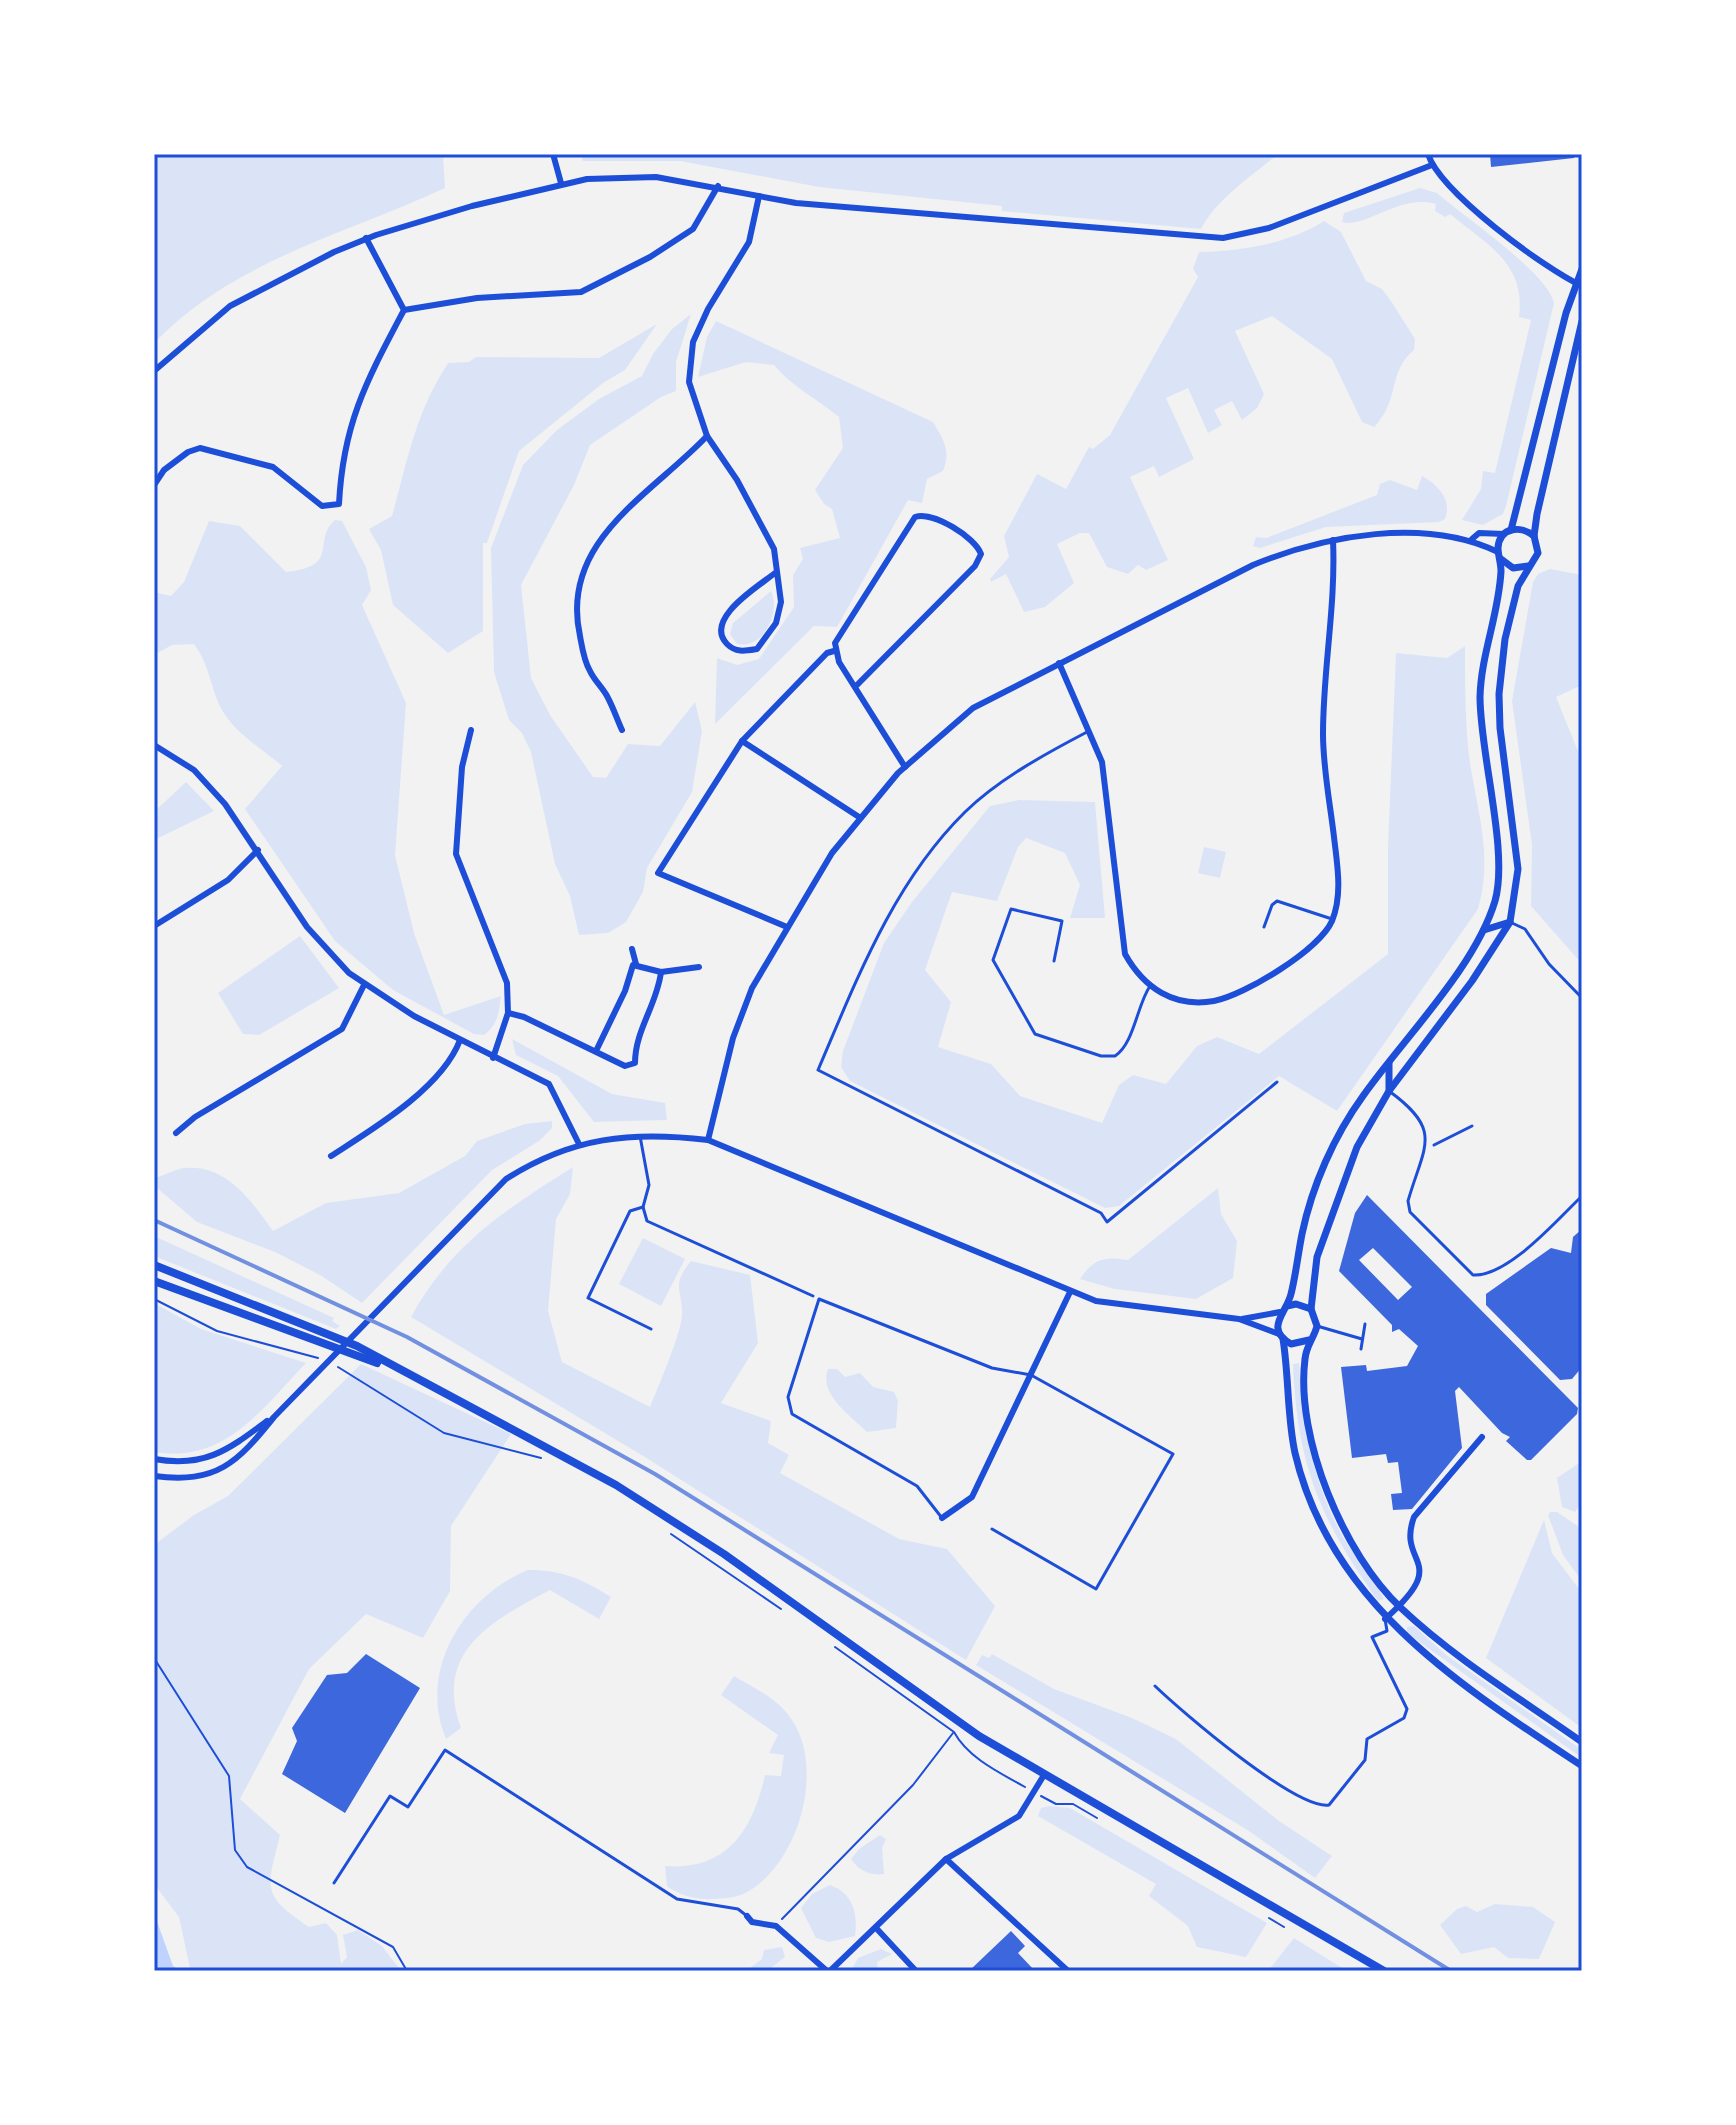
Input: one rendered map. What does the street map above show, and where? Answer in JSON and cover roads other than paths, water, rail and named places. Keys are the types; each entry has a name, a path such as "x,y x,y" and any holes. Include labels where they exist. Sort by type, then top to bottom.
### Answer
{"main road":[{"path":"154,1265 309,1325 558,1452 677,1523 933,1706 1044,1775 1384,1971"},
{"path":"154,1281 401,1371"}],"street":[{"path":"553,154 561,183"},
{"path":"1428,154 1432,165 1491,223 1548,270 1579,285"},
{"path":"154,371 230,306 291,272 366,238 561,183 615,176 656,177 759,196 850,208 1223,238 1269,228 1432,165"},
{"path":"404,310 477,298 581,292 650,257 693,229 718,186"},
{"path":"759,196 749,242 708,309 693,342 689,382 707,436 737,480 769,538 781,602 769,637 757,649 741,652 731,648 723,640 722,630 728,611 775,573"},
{"path":"366,238 404,310"},
{"path":"1287,1306 1302,1232 1323,1169 1350,1116 1484,930 1496,897 1499,867 1482,740 1481,675 1500,556 1582,269"},
{"path":"154,485 164,470 188,452 200,448 273,467 322,506 339,504 341,457 351,418 404,310"},
{"path":"1582,321 1534,536 1538,553 1519,581 1505,639 1499,694 1500,728 1518,869 1510,922 1472,981 1389,1091 1357,1147 1330,1214 1317,1257 1311,1309 1317,1326 1309,1340 1305,1365 1306,1401 1322,1477 1352,1542 1399,1607 1501,1686 1582,1742"},
{"path":"622,730 607,695 589,670 576,618 577,586 596,544 621,513 679,465 707,436"},
{"path":"855,687 975,566 981,554 978,546 930,516 915,517 835,643 834,651 855,687 905,767"},
{"path":"1472,539 1479,533 1522,529 1534,536"},
{"path":"708,1140 733,1038 752,988 787,927 859,817 905,767 973,708 1253,565 1291,549 1333,540 1388,534 1472,539 1513,568 1528,566"},
{"path":"1059,663 1102,762 1108,791 1125,954 1150,986 1161,994 1192,1003 1224,999 1313,947 1332,919 1338,872 1323,735 1333,540"},
{"path":"787,927 658,873 742,741 827,653 834,651"},
{"path":"471,730 462,767 457,857 507,983 508,1013 493,1058"},
{"path":"742,741 859,817"},
{"path":"154,745 194,770 225,804 329,955 364,985 493,1058 549,1084 579,1144"},
{"path":"154,926 228,880 258,850"},
{"path":"1484,930 1510,922"},
{"path":"632,949 636,964"},
{"path":"596,1051 625,991 630,969 636,964"},
{"path":"636,964 661,972 699,967"},
{"path":"508,1013 524,1017 625,1066 635,1063 635,1042 653,1009 661,972"},
{"path":"176,1133 195,1117 342,1029 364,985"},
{"path":"331,1156 378,1127 407,1102 443,1068 460,1040"},
{"path":"1389,1063 1389,1091"},
{"path":"154,1476 175,1479 212,1474 242,1457 306,1383 506,1179 546,1155 579,1144 640,1136 708,1140 1070,1292 1118,1306 1239,1319 1280,1312"},
{"path":"942,1518 972,1497 1070,1292"},
{"path":"1311,1309 1296,1304 1287,1306 1276,1322 1281,1336 1292,1434 1304,1486 1320,1526 1344,1567 1385,1619 1442,1669 1582,1766"},
{"path":"1239,1319 1301,1344 1309,1340"},
{"path":"154,1459 176,1463 207,1458 232,1447 274,1417"},
{"path":"1385,1619 1418,1584 1422,1571 1411,1541 1414,1517 1482,1437"},
{"path":"747,1916 752,1922 776,1926 829,1971 877,1929 946,1859 983,1834 1019,1816 1044,1775"},
{"path":"946,1859 1068,1971"},
{"path":"877,1929 916,1971"}],"lane":[{"path":"1090,731 1024,768 964,813 895,900 818,1070 1101,1213 1107,1222 1277,1082"},
{"path":"1264,927 1272,905 1277,901 1332,919"},
{"path":"1054,961 1062,921 1011,909 993,960 1035,1034 1101,1056 1115,1056 1124,1048 1141,1000 1150,986"},
{"path":"1510,922 1525,929 1549,964 1582,998"},
{"path":"1389,1091 1418,1115 1427,1138 1408,1201 1410,1212 1473,1275 1484,1276 1496,1271 1533,1243 1582,1196"},
{"path":"1434,1145 1472,1126"},
{"path":"640,1136 649,1185 643,1207 647,1221 673,1236 813,1296"},
{"path":"643,1207 630,1211 588,1298 651,1329"},
{"path":"942,1518 917,1486 792,1414 788,1397 819,1299 992,1368 1031,1375 1173,1454 1096,1589 992,1529"},
{"path":"1361,1349 1365,1324"},
{"path":"1317,1326 1362,1339"},
{"path":"1155,1686 1179,1709 1252,1765 1311,1803 1329,1805 1365,1760 1367,1739 1404,1718 1407,1709 1372,1637 1387,1631 1385,1619"},
{"path":"334,1883 390,1796 408,1807 445,1750 677,1899 738,1909 747,1916"}],"water":[{"path":"154,1913 173,1966 180,1971 154,1971"}],"railway":[{"path":"154,1220 407,1337 655,1474 1451,1971"}]}
